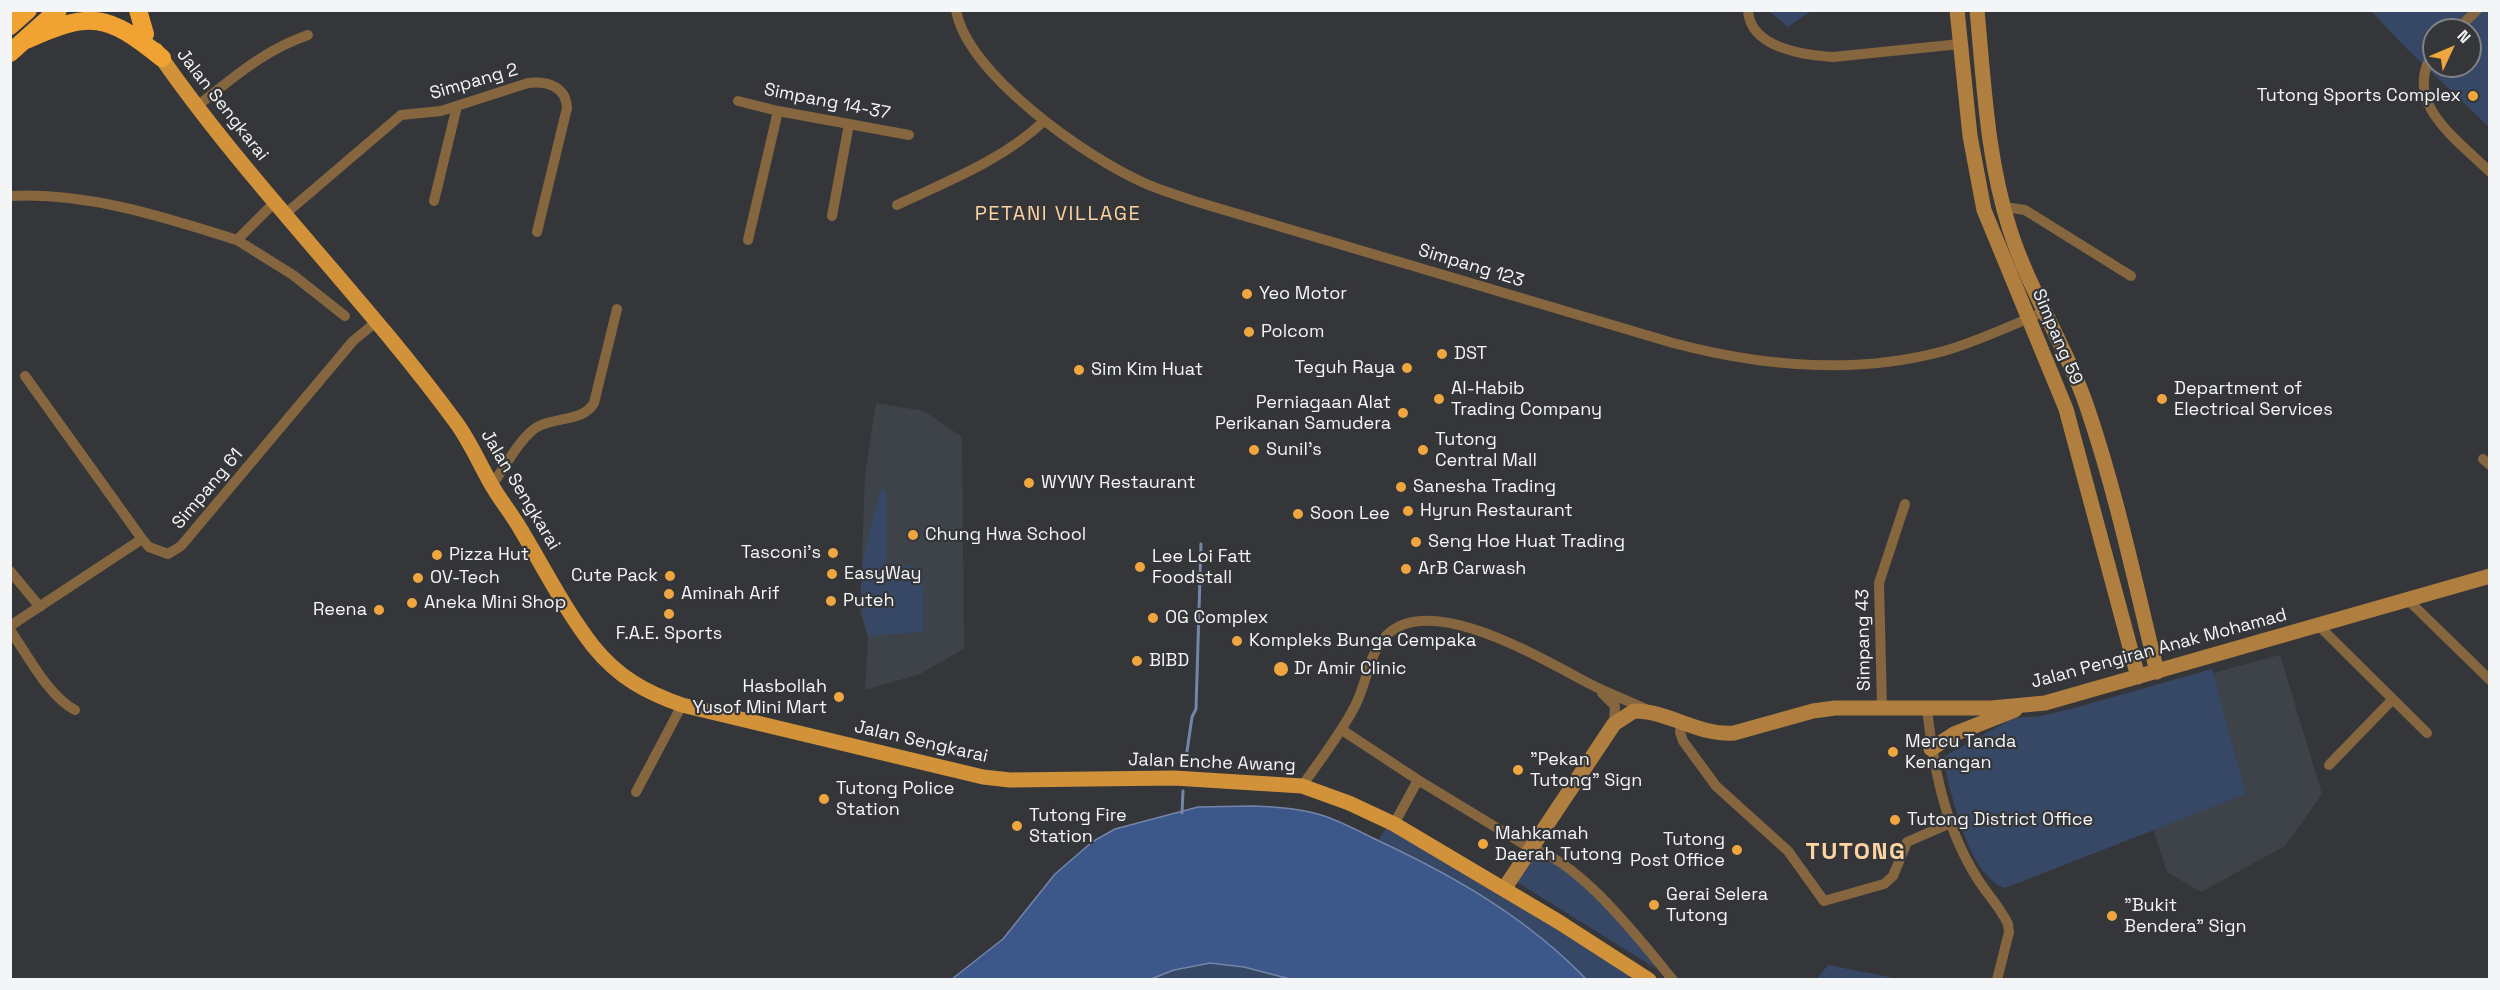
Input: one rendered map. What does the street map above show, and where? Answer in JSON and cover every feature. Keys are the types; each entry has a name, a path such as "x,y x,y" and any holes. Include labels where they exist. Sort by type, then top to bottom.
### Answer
{"highway":[{"path":"10,26 28,10"},
{"path":"10,53 58,10"},
{"path":"138,10 145,34"},
{"path":"26,40 78,20 105,22 121,28 162,58"}],"main road":[{"name":"Jalan Sengkarai","path":"128,10 197,106 279,209 376,322 458,424 492,486 592,645 629,682 649,694 682,705 945,770 1010,780"},
{"name":"Jalan Enche Awang","path":"1010,780 1180,778 1302,786 1349,803 1394,824 1504,889 1649,980"}],"street":[{"name":"Simpang 123","path":"956,10 979,58 1044,121 1090,153 1142,182 1194,201 1714,354 1796,364 1878,363 1942,351 1986,337 2046,311"},
{"path":"1748,10 1748,20 1754,31 1766,41 1817,56 1833,57 1960,44"},
{"name":"Simpang 59","path":"1957,10 1977,184 1993,237 2066,409 2138,677"},
{"name":"Simpang 59","path":"1977,10 1989,135 2004,207 2020,258 2086,403 2103,456 2157,672"},
{"path":"197,106 265,54 281,44 308,34"},
{"path":"2423,78 2422,86 2427,103 2437,119 2490,172"},
{"name":"Simpang 2","path":"237,240 400,114 457,106 528,83 540,82 553,85 563,92 567,108 537,232"},
{"name":"Simpang 14-37","path":"738,101 778,111 909,135"},
{"path":"434,201 457,106"},
{"path":"748,240 778,111"},
{"path":"897,205 998,157 1024,140 1044,121"},
{"path":"832,216 849,124"},
{"path":"10,196 101,203 170,219 237,240 293,275 345,316"},
{"path":"2004,207 2025,210 2131,276"},
{"path":"492,486 526,437 537,426 556,419 581,416 589,412 594,404 617,309"},
{"name":"Simpang 61","path":"25,376 142,539 149,547 168,554 181,546 353,341 376,322"},
{"name":"Simpang 43","path":"1882,707 1879,583 1905,504"},
{"path":"75,710 67,706 52,689 10,628 142,539"},
{"path":"10,571 40,607"},
{"name":"Jalan Pengiran Anak Mohamad","path":"1614,724 1634,711 1657,714 1722,734 1734,733 1813,711 1882,707 2023,706 2045,703 2490,576"},
{"path":"2408,600 2490,680"},
{"path":"1302,786 1342,730 1356,703 1380,644 1390,632 1407,624 1438,623 1499,637 1595,686 1657,714"},
{"path":"2318,626 2427,733"},
{"path":"1504,889 1614,724 1615,706 1595,686"},
{"path":"2329,765 2392,700"},
{"path":"636,792 682,705"},
{"path":"1931,749 1954,734 2023,706"},
{"path":"1927,707 1931,749 1951,823 1977,879 2008,924 2008,939 1997,980"},
{"path":"1681,722 1680,732 1683,741 1716,786 1788,851 1824,901 1884,884 1893,876 1907,842 1951,823"},
{"path":"1342,730 1418,780 1530,848 1545,852 1593,889 1673,980"},
{"path":"1394,824 1418,780"}],"shaded area":[{"path":"1769,10 1811,11 1788,27"},
{"path":"2371,11 2489,11 2489,127 2438,78 2482,78 2482,18 2422,18 2422,63"},
{"name":"Chung Hwa School","path":"876,403 924,411 962,437 964,649 920,674 865,690 868,636 860,612 865,475"},
{"path":"881,490 886,490 886,566 915,566 915,570 923,570 923,632 868,636 863,617 861,581 871,526"},
{"path":"2280,655 2322,794 2285,846 2201,892 2167,872 2153,829 2246,794 2213,673"},
{"path":"2212,669 2246,794 2005,888 1992,880 1981,867 1963,831 1950,790 1943,757 2014,718 2040,716 2071,709"},
{"path":"1253,806 1295,809 1328,817 1436,869 1515,918 1540,937 1586,979 1294,980 1244,967 1210,963 1174,970 1151,979 952,979 1003,939 1055,874 1092,842 1115,829 1198,807"},
{"path":"1388,825 1632,974 1627,979 1586,979 1540,936 1490,900 1435,868 1378,841"},
{"path":"1533,848 1568,873 1601,903 1657,969 1512,879"},
{"path":"1210,963 1244,967 1294,979 1151,980 1174,970"},
{"path":"1828,965 1899,979 1817,979"}],"waterway":[{"path":"1185,765 1192,717 1196,709 1201,544"},
{"path":"1182,813 1183,791"}],"place":[{"name":"Tutong Sports Complex","path":"2473,96"},
{"name":"Yeo Motor","path":"1247,294"},
{"name":"Polcom","path":"1249,332"},
{"name":"DST","path":"1442,354"},
{"name":"Teguh Raya","path":"1407,368"},
{"name":"Sim Kim Huat","path":"1079,370"},
{"name":"Al-Habib Trading Company","path":"1439,399"},
{"name":"Department of Electrical Services","path":"2162,399"},
{"name":"Perniagaan Alat Perikanan Samudera","path":"1403,413"},
{"name":"Sunil's","path":"1254,450"},
{"name":"Tutong Central Mall","path":"1423,450"},
{"name":"WYWY Restaurant","path":"1029,483"},
{"name":"Sanesha Trading","path":"1401,487"},
{"name":"Hyrun Restaurant","path":"1408,511"},
{"name":"Soon Lee","path":"1298,514"},
{"name":"Chung Hwa School","path":"913,535"},
{"name":"Seng Hoe Huat Trading","path":"1416,542"},
{"name":"Tasconi's","path":"833,553"},
{"name":"Pizza Hut","path":"437,555"},
{"name":"Lee Loi Fatt Foodstall","path":"1140,567"},
{"name":"ArB Carwash","path":"1406,569"},
{"name":"EasyWay","path":"832,574"},
{"name":"Cute Pack","path":"670,576"},
{"name":"OV-Tech","path":"418,578"},
{"name":"Aminah Arif","path":"669,594"},
{"name":"Puteh","path":"831,601"},
{"name":"Aneka Mini Shop","path":"412,603"},
{"name":"Reena","path":"379,610"},
{"name":"F.A.E. Sports","path":"669,614"},
{"name":"OG Complex","path":"1153,618"},
{"name":"Kompleks Bunga Cempaka","path":"1237,641"},
{"name":"BIBD","path":"1137,661"},
{"name":"Dr Amir Clinic","path":"1281,669"},
{"name":"Hasbollah Yusof Mini Mart","path":"839,697"},
{"name":"Mercu Tanda Kenangan","path":"1893,752"},
{"name":"\"Pekan Tutong\" Sign","path":"1518,770"},
{"name":"Tutong Police Station","path":"824,799"},
{"name":"Tutong District Office","path":"1895,820"},
{"name":"Tutong Fire Station","path":"1017,826"},
{"name":"Mahkamah Daerah Tutong","path":"1483,844"},
{"name":"Tutong Post Office","path":"1737,850"},
{"name":"Gerai Selera Tutong","path":"1654,905"},
{"name":"\"Bukit Bendera\" Sign","path":"2112,916"}],"district":[{"name":"PETANI VILLAGE","path":"1058,215"},
{"name":"TUTONG","path":"1856,852"}]}
